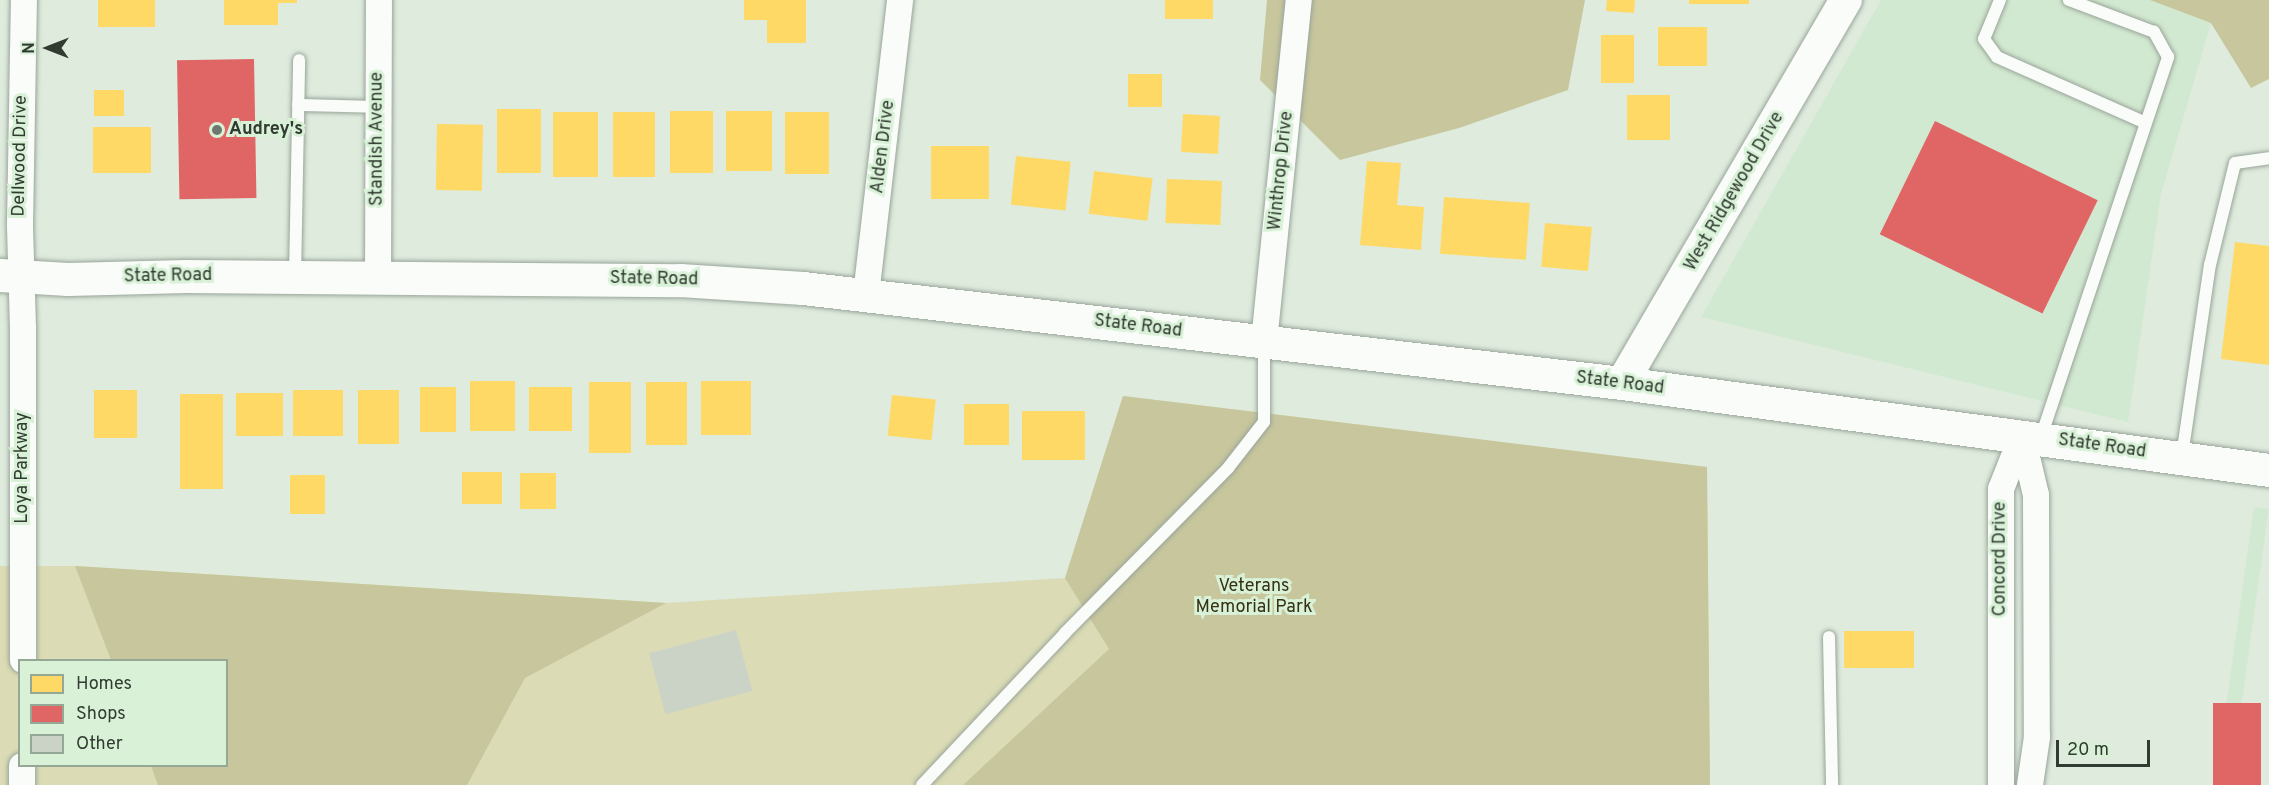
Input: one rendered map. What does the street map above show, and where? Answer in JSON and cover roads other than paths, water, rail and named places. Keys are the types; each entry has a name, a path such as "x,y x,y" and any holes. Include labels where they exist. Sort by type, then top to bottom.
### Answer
{"main road":[{"name":"State Road","path":"11,276 68,279 295,277 680,280 866,295 1622,383 2269,470"}],"street":[{"name":"Dellwood Drive","path":"11,276 24,0"},
{"name":"Standish Avenue","path":"378,278 379,0"},
{"name":"Alden Drive","path":"866,295 900,0"},
{"name":"Winthrop Drive","path":"1264,342 1299,0"},
{"name":"West Ridgewood Drive","path":"1622,383 1846,0"},
{"name":"Loya Parkway","path":"11,276 23,659"},
{"name":"Concord Drive","path":"2001,785 2001,489 2031,437"},
{"name":"Concord Drive","path":"2030,785 2037,737 2036,495 2031,437"},
{"path":"22,767 22,785"}],"lane":[{"path":"2000,0 1984,39 1997,57 2144,122"},
{"path":"2031,437 2168,57 2154,32 2070,0"},
{"path":"295,277 299,60"},
{"path":"298,105 379,107"},
{"path":"2182,458 2210,265 2235,163 2269,158"},
{"path":"922,785 1065,633 1228,468 1264,422 1264,342"},
{"path":"1828,637 1832,785"}],"place":[{"name":"Audrey's","path":"217,130"}],"park label":[{"name":"Veterans Memorial Park","path":"1254,598"}]}
